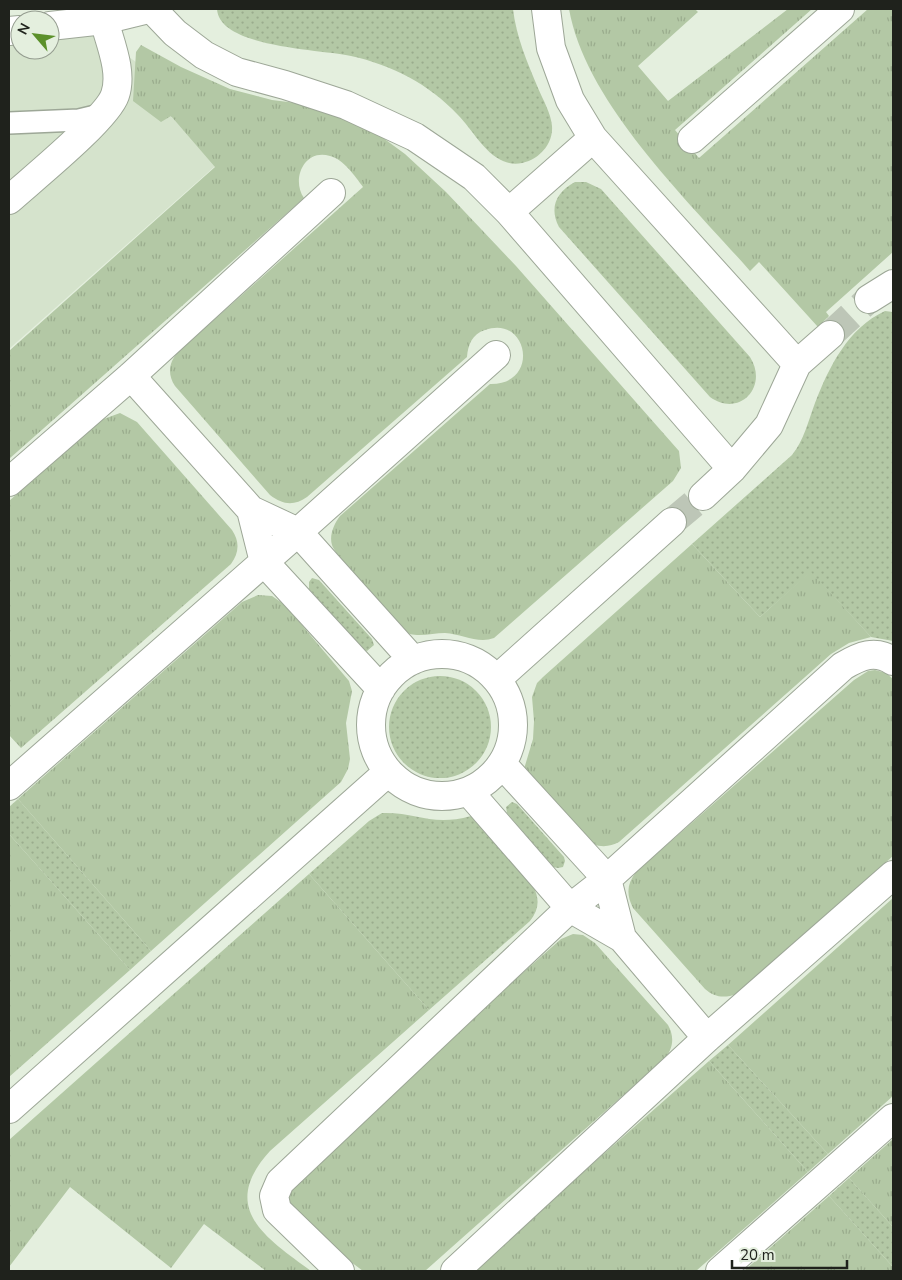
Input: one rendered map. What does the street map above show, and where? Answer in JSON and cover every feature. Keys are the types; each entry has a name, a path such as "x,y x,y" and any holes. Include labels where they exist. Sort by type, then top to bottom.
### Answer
{"street":[{"path":"60,25 104,20 151,9 175,33 204,55 237,72 346,105 415,137 474,177 509,212 732,469"},
{"path":"546,9 551,48 570,100 593,138 797,364"},
{"path":"692,139 840,9"},
{"path":"9,200 104,114 115,95 118,72 104,20"},
{"path":"509,212 593,138"},
{"path":"9,482 131,376 331,193"},
{"path":"869,299 893,284"},
{"path":"703,496 732,469 769,425 797,364 830,335"},
{"path":"9,786 496,355"},
{"path":"131,376 251,510 298,532 413,660"},
{"path":"251,510 264,562 381,689"},
{"path":"497,679 672,522"},
{"path":"443,653 473,660 497,679 512,706 513,736 502,764 469,792 439,797 411,790 388,772 374,746 371,717 381,689 394,672 413,660 443,653"},
{"path":"340,1271 277,1210 274,1196 280,1182 570,908 607,879 843,666 859,656 874,653 893,661"},
{"path":"502,764 607,879 622,938"},
{"path":"9,1109 388,772"},
{"path":"469,792 570,908 622,938 707,1038"},
{"path":"456,1271 707,1038 893,876"},
{"path":"720,1271 893,1118"}],"lane":[{"path":"9,124 79,120 104,114"}],"shaded area":[{"path":"88,29 187,97 259,127 9,349 9,39 10,60 60,60 60,33"}],"green space":[{"path":"217,9 513,9 523,49 550,116 552,126 548,143 543,151 529,161 512,163 503,161 484,147 447,104 409,77 395,70 351,56 252,39 235,32 222,22"},
{"path":"569,9 695,9 698,12 638,66 668,101 788,9 812,9 675,130 699,158 868,9 893,9 893,252 826,312 829,316 818,327 759,262 750,271 643,149 617,115 596,80 579,45"},
{"path":"141,45 181,67 230,89 272,100 296,103 364,124 405,154 446,192 516,266 679,451 681,468 673,481 494,638 482,640 445,633 414,635 403,630 381,608 344,564 332,545 331,537 334,526 340,516 490,384 506,381 517,374 522,363 523,351 519,340 511,332 500,328 485,330 477,334 468,348 467,357 307,497 293,503 279,501 270,495 172,382 170,368 178,352 363,187 348,168 330,156 321,155 313,157 302,167 299,183 300,191 304,198 9,459 9,351 215,167 171,116 161,122 133,101 136,52"},
{"path":"575,182 586,182 601,189 750,357 755,368 756,379 748,396 731,404 721,403 710,397 559,227 555,213 556,201 568,186"},
{"path":"885,311 893,312 893,641 871,637 811,572 760,617 692,544 792,455 803,437 815,403 841,350 860,327"},
{"path":"120,413 137,422 232,530 237,543 236,556 231,564 21,748 9,735 9,501 101,420"},
{"path":"692,544 760,617 811,571 871,637 849,643 831,654 619,842 607,846 593,844 524,769 533,739 532,697 537,683 543,677"},
{"path":"312,578 319,580 372,639 374,645 367,651 362,649 309,589 309,582"},
{"path":"258,595 272,596 285,605 349,681 352,691 346,723 350,759 348,769 341,782 151,951 18,799 242,602"},
{"path":"875,670 886,673 893,679 893,856 737,994 724,997 716,996 705,989 633,908 628,894 631,881 636,872 854,680 868,671"},
{"path":"440,676 460,679 469,684 483,698 488,707 491,727 488,747 483,756 469,770 460,775 440,778 420,775 411,770 397,756 392,747 389,727 392,707 397,698 411,684 420,679"},
{"path":"18,799 151,951 130,970 9,834 9,807"},
{"path":"512,802 517,804 564,857 563,867 553,867 507,813 506,807"},
{"path":"382,813 395,813 435,820 471,816 533,886 537,895 537,909 530,921 429,1010 309,874 369,821"},
{"path":"9,834 130,970 9,1077"},
{"path":"309,874 429,1010 270,1151 255,1171 248,1189 248,1205 254,1220 278,1246 311,1271 266,1271 204,1224 171,1268 70,1187 9,1267 9,1140"},
{"path":"893,898 893,1096 828,1154 728,1045"},
{"path":"573,934 583,935 595,943 668,1025 672,1034 672,1043 664,1059 425,1271 363,1271 294,1219 283,1195 292,1177 561,939"},
{"path":"728,1045 828,1154 808,1172 709,1061"},
{"path":"709,1061 808,1172 696,1271 471,1271"},
{"path":"893,1139 893,1227 849,1178"},
{"path":"849,1178 893,1227 893,1267 829,1196"},
{"path":"829,1196 893,1267 893,1271 744,1271"}],"tunnel":[{"path":"830,335 869,299"},
{"path":"672,522 703,496"}]}
